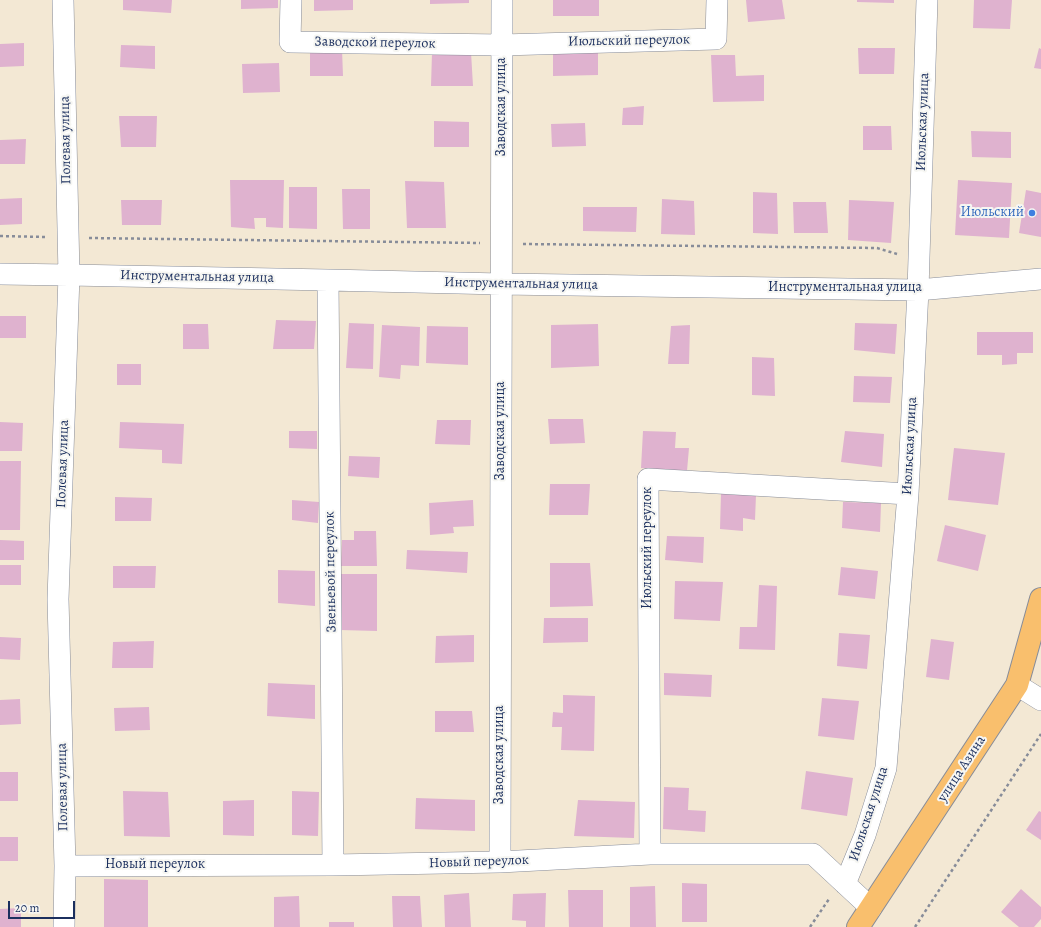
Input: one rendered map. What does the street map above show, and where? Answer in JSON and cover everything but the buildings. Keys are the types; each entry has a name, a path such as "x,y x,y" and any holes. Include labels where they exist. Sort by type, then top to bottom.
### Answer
{"main road":[{"name":"улица Азина","path":"858,927 1017,685 1041,599"}],"street":[{"name":"Полевая улица","path":"63,0 69,275 58,599 65,866 64,927"},
{"name":"Заводской переулок","path":"291,0 290,42 502,45"},
{"name":"Заводская улица","path":"500,862 502,0"},
{"name":"Июльский переулок","path":"502,45 716,39 717,0"},
{"name":"Июльская улица","path":"846,884 886,768 908,494 918,290 927,0"},
{"name":"Инструментальная улица","path":"0,274 501,284 918,290 1041,279"},
{"name":"Звеньевой переулок","path":"328,280 333,864"},
{"name":"Июльский переулок","path":"650,854 648,479 908,494"},
{"path":"1017,685 1041,700"},
{"name":"Новый переулок","path":"65,866 500,862 650,854 813,854 871,908"}],"path":[{"path":"915,927 1041,734"}],"place":[{"name":"Июльский","path":"1032,213"}]}
